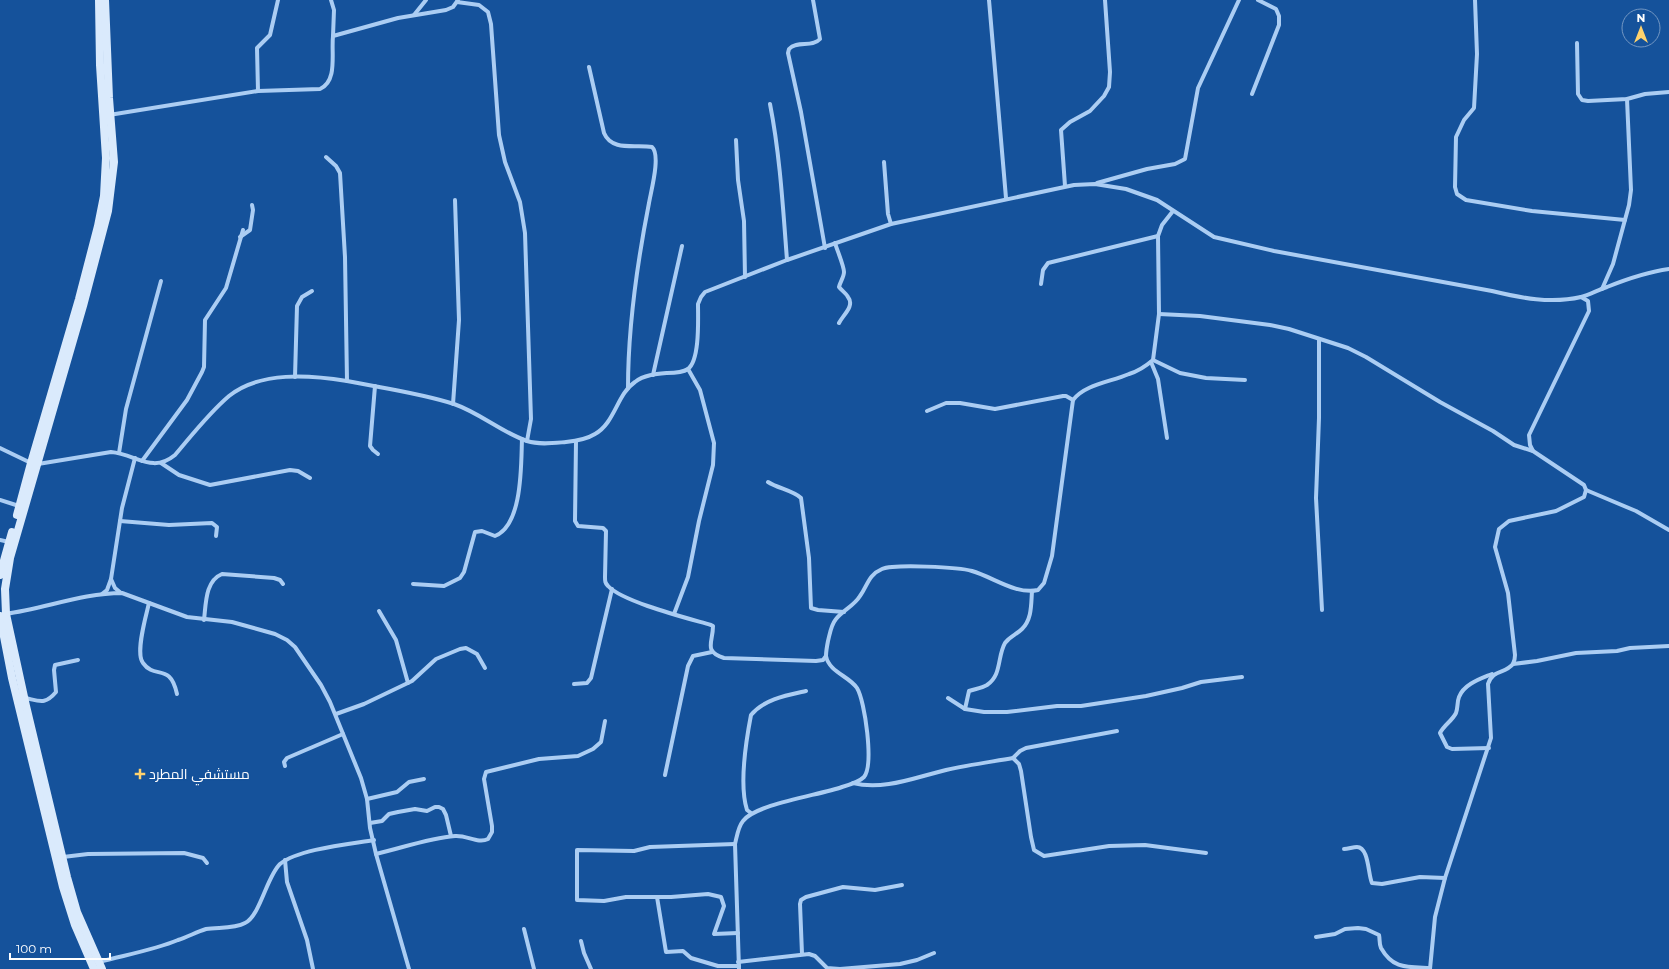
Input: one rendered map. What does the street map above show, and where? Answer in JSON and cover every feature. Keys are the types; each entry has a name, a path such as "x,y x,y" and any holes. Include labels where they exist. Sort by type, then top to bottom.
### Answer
{"main road":[{"path":"0,576 20,506 83,306 108,211 114,162 100,65 99,0"},
{"path":"105,0 107,116"},
{"path":"34,463 6,573 2,615 8,660 41,785 77,912 98,967"},
{"path":"2,615 24,698 41,785 68,907 98,967"}],"street":[{"path":"258,92 257,48 270,35 278,0"},
{"path":"107,116 258,92 320,89 326,86 331,78 334,10 332,0"},
{"path":"414,15 426,0"},
{"path":"813,0 820,39 816,43 794,45 789,49 788,53 801,112 825,248"},
{"path":"989,0 1006,198"},
{"path":"1065,186 1061,130 1070,122 1090,111 1104,96 1109,87 1110,72 1105,0"},
{"path":"0,448 34,463 105,452 119,452 152,464 161,463 168,460 175,454 212,413 230,396 251,384 262,381 295,377 333,378 453,404 473,412 527,441 538,443 576,441 589,437 600,430 628,388 640,379 653,375 680,372 688,369 693,362 696,352 698,304 705,292 787,260 891,224 1065,186 1095,184 1147,169 1175,164 1185,159 1198,88 1239,0"},
{"path":"1252,94 1279,25 1279,16 1276,9 1258,0"},
{"path":"1475,0 1477,54 1474,108 1461,124 1456,138 1455,187 1457,194 1466,200 1532,210 1624,220"},
{"path":"333,36 398,18 446,10 453,7 458,1 479,5 485,9 490,16 494,52 499,135 524,219 531,419 527,441"},
{"path":"1577,43 1578,94 1582,100 1627,99 1645,94 1669,92"},
{"path":"589,67 604,133 609,142 617,145 652,147 656,154 654,176 633,295 628,365 628,388"},
{"path":"1602,289 1613,264 1631,190 1627,99"},
{"path":"770,104 775,128 781,182 787,260"},
{"path":"736,140 738,180 744,221 745,277"},
{"path":"326,157 336,166 340,173 345,257 347,381"},
{"path":"884,162 888,214 891,224"},
{"path":"1095,184 1126,189 1157,200 1214,237 1274,251 1522,299 1552,300 1581,297 1634,277 1654,271 1669,269"},
{"path":"453,404 459,320 455,200"},
{"path":"240,238 250,230 252,204"},
{"path":"1167,438 1157,374 1152,361 1159,314 1158,236 1162,225 1173,211"},
{"path":"142,461 184,405 202,372 204,367 205,320 226,288 242,230"},
{"path":"1041,284 1043,270 1048,263 1158,236"},
{"path":"835,243 838,256 844,267 839,288 848,297 850,303 847,312 839,323"},
{"path":"653,375 682,246"},
{"path":"119,452 126,409 161,281"},
{"path":"295,377 297,306 302,297 312,291"},
{"path":"1533,451 1530,445 1529,432 1590,311 1588,301 1581,297"},
{"path":"1159,314 1200,316 1270,325 1290,329 1348,348 1493,431 1514,445 1533,451 1584,485 1586,490 1584,497 1556,511 1509,521 1499,529 1495,547 1508,593 1516,655 1513,664"},
{"path":"1319,339 1319,408 1316,498 1322,610"},
{"path":"1152,361 1180,373 1206,378 1245,380"},
{"path":"738,966 735,844 743,821 751,813 763,808 836,789 853,783 864,776 869,763 869,749 861,701 857,689 851,682 830,666 826,656 831,627 836,618 857,601 868,579 883,568 898,566 956,568 972,571 1022,590 1038,590 1044,583 1049,571 1073,400 1077,394 1085,389 1144,368 1152,361"},
{"path":"674,614 688,577 699,521 713,465 714,444 700,390 688,369"},
{"path":"375,386 370,446 372,450 378,454"},
{"path":"927,411 946,403 960,403 995,409 1063,396 1073,400"},
{"path":"413,584 438,587 456,581 464,572 475,532 482,531 496,536 504,530 515,509 518,495 522,439"},
{"path":"576,441 575,521 578,526 599,527 605,529 605,582 612,589 630,599 713,626 711,645 712,652"},
{"path":"102,595 107,590 111,579 120,521 135,458"},
{"path":"161,463 179,475 210,485 290,470 298,471 310,478"},
{"path":"768,482 801,498 809,558 810,608 844,612"},
{"path":"1586,490 1636,511 1669,530"},
{"path":"0,500 20,506"},
{"path":"120,521 169,525 212,523 217,527 216,536"},
{"path":"0,540 9,542"},
{"path":"204,620 210,583 222,574 274,578 280,580 283,584"},
{"path":"111,579 115,588 122,593 149,603 187,617 240,624 275,634 287,640 295,647 321,685 336,714 367,799 370,828 376,854 409,969"},
{"path":"574,684 587,683 591,678 612,589"},
{"path":"965,709 969,691 987,684 993,679 997,673 1000,656 1005,644 1012,635 1021,630 1029,619 1032,591"},
{"path":"2,615 68,600 122,593"},
{"path":"149,603 141,644 141,658 143,663 148,668 170,677 173,680 177,694"},
{"path":"379,611 396,640 408,683"},
{"path":"1489,748 1452,749 1447,747 1440,733 1443,727 1457,712 1459,698 1462,691 1476,680 1496,673 1513,664 1576,653 1669,646"},
{"path":"336,714 364,704 408,683 422,673 436,659 460,649 466,648 477,654 485,668"},
{"path":"665,774 688,666 693,656 712,652 724,658 816,661 823,660 826,656"},
{"path":"24,698 42,702 50,700 56,692 55,665 78,660"},
{"path":"1316,937 1335,934 1345,929 1366,929 1379,935 1380,946 1393,965 1400,967 1430,969 1435,917 1445,878 1489,748 1491,738 1488,684 1490,678 1496,673"},
{"path":"948,698 965,709 984,712 1007,712 1057,706 1081,706 1146,696 1201,682 1242,677"},
{"path":"751,813 747,810 744,798 744,768 751,715 756,709 781,697 806,691"},
{"path":"376,854 451,836 464,836 484,841 491,836 492,826 484,779 486,772 539,759 572,757 585,754 601,742 605,721"},
{"path":"853,783 863,786 877,786 947,770 1013,758 1020,751 1026,748 1117,731"},
{"path":"285,766 284,762 287,758 343,734"},
{"path":"1013,758 1019,764 1021,771 1030,837 1034,850 1038,854 1044,856 1108,846 1145,845 1206,853"},
{"path":"367,799 397,792 409,782 424,779"},
{"path":"370,823 382,820 390,814 398,812 415,809 427,811 432,808 439,807 443,809 446,815 451,836"},
{"path":"98,967 202,931 245,924 252,918 275,870 285,860 292,856 308,852 374,840"},
{"path":"735,844 650,847 634,851 577,850 577,900 604,901 626,897 708,894 721,897 724,906 714,934 738,933"},
{"path":"1344,849 1357,847 1363,850 1366,856 1372,883 1382,884 1420,877 1445,878"},
{"path":"62,857 88,854 184,853 203,858 207,863"},
{"path":"285,860 287,882 307,940 313,969"},
{"path":"802,954 801,900 806,897 843,887 875,890 902,885"},
{"path":"657,897 666,952 682,951 691,958 718,966 738,966 809,954 815,956 826,968 840,969 900,964 917,960 934,953"},
{"path":"524,929 534,969"},
{"path":"581,941 584,953 591,969"}],"place":[{"name":"مستشفي المطرد","path":"140,774"}]}
